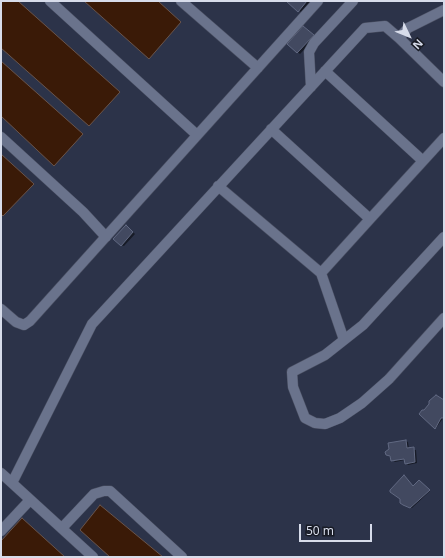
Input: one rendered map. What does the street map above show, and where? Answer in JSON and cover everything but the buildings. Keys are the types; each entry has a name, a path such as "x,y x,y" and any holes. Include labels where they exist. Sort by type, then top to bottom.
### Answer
{"lane":[{"path":"50,1 198,135"},
{"path":"181,1 258,68"},
{"path":"1,309 16,322 24,325 30,321 318,1"},
{"path":"311,86 309,52 314,43 353,1"},
{"path":"399,38 408,28 444,10"},
{"path":"12,483 92,324 365,28 385,26 444,82"},
{"path":"325,71 423,161"},
{"path":"271,129 370,219"},
{"path":"1,137 83,212 106,237"},
{"path":"321,273 444,138"},
{"path":"218,186 321,273 344,340"},
{"path":"444,237 440,249 363,325 325,355 292,372 293,387 305,418 315,423 325,424 340,418 362,403 389,379 444,318"},
{"path":"1,473 93,557"},
{"path":"62,528 94,494 110,491 182,557"},
{"path":"1,531 30,500"}],"shaded area":[{"path":"1,1 18,1 120,92 89,126 1,48"},
{"path":"84,1 158,1 181,22 149,59"},
{"path":"1,61 83,134 54,166 1,116"},
{"path":"1,154 34,184 3,216 1,214"},
{"path":"100,505 163,557 110,557 80,530"},
{"path":"22,518 65,557 1,557 1,541"}]}
